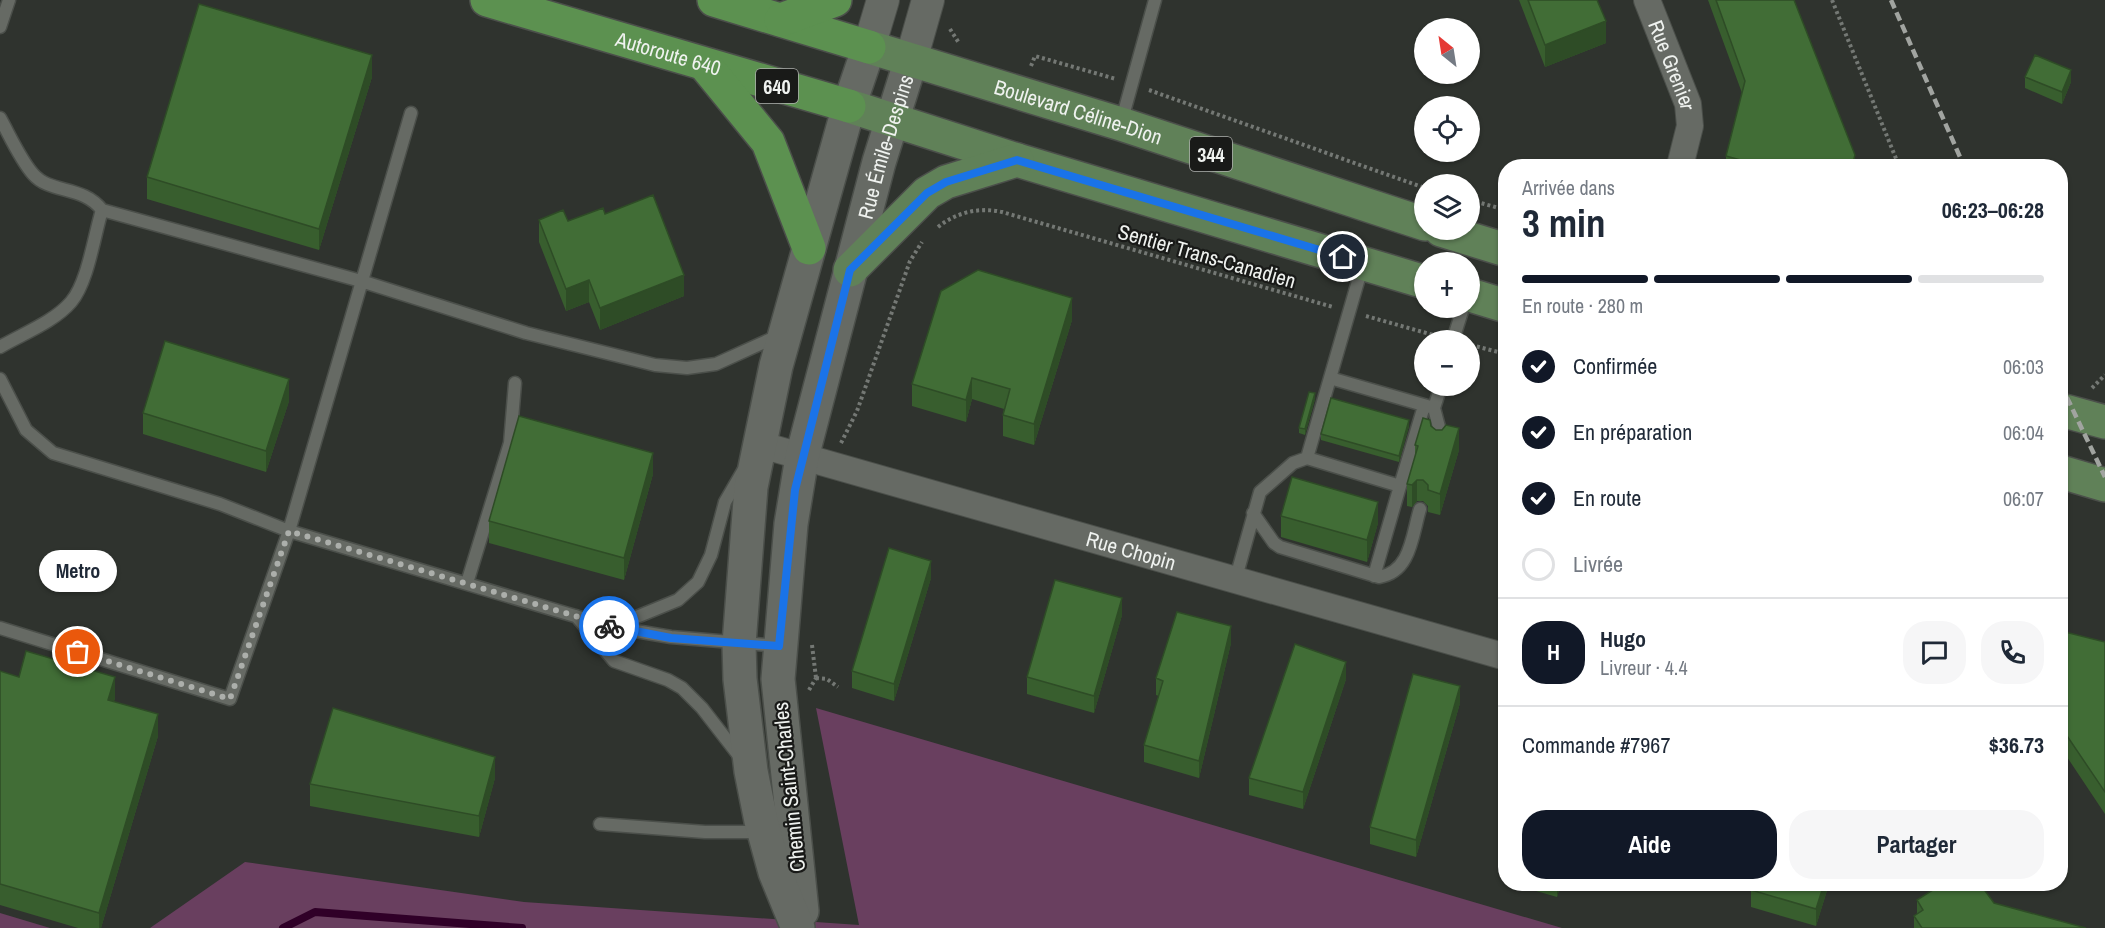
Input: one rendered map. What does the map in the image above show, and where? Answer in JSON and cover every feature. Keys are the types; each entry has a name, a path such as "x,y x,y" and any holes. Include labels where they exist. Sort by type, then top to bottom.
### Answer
{"highway":[{"name":"Autoroute 640","path":"487,0 849,106"},
{"path":"714,0 869,47"},
{"path":"781,20 835,0"},
{"path":"705,65 768,142 808,248"}],"main road":[{"name":"Boulevard Céline-Dion","path":"869,47 1121,124 1414,220"},
{"name":"Rue Émile-Despins","path":"739,644 751,487 758,444 808,248 849,106 869,47"},
{"name":"Rue Émile-Despins","path":"779,646 791,524 802,457 850,270 911,60"},
{"name":"640","path":"849,106 892,120"},
{"path":"892,120 1017,160 1414,279"},
{"path":"850,270 927,193 946,182 1017,160"},
{"path":"1474,240 1498,248"},
{"path":"1480,298 1498,304"},
{"path":"2068,412 2105,422"},
{"path":"2068,474 2105,485"},
{"name":"Chemin Saint-Charles","path":"739,644 740,679 751,771 779,831 803,928"},
{"name":"Chemin Saint-Charles","path":"779,646 779,831 775,872 798,928"}],"street":[{"name":"Rue Émile-Despins","path":"869,47 883,0"},
{"name":"Rue Émile-Despins","path":"911,60 928,0"},
{"name":"Rue Grenier","path":"1647,0 1688,104 1690,126 1682,159"},
{"name":"Rue Chopin","path":"758,444 1498,655"}],"lane":[{"path":"0,27 9,0"},
{"path":"1121,124 1152,1"},
{"path":"0,628 230,699 289,531 411,113"},
{"path":"0,118 34,175 48,184 79,192 95,201 102,210 361,281 526,333 655,365 687,368 727,360 785,332"},
{"path":"0,347 51,317 70,302 81,284 102,210"},
{"path":"1307,458 1363,263"},
{"path":"1330,378 1429,407 1440,431 1438,444"},
{"path":"0,379 26,430 53,453 220,504 289,531 612,627 671,638 779,646"},
{"path":"467,583 510,443 515,383"},
{"path":"1374,576 1400,486 1429,407 1435,396"},
{"path":"612,627 678,600 698,582 711,555 725,502 758,444"},
{"path":"1235,581 1260,492 1293,463 1307,458 1400,486"},
{"path":"1253,513 1274,543 1280,547 1374,576 1388,575 1401,568 1420,509"},
{"path":"575,615 614,661 660,677 682,688 707,714 751,771"},
{"path":"600,824 705,832 779,831"}],"path":[{"path":"1832,0 1896,159"},
{"path":"1032,64 1035,56 1131,83 1414,184"},
{"path":"1480,203 1498,208"},
{"name":"Sentier Trans-Canadien","path":"931,232 950,218 980,210 1002,212 1417,330"},
{"path":"842,438 857,411 909,261 926,238"},
{"path":"1480,348 1498,352"},
{"path":"816,678 827,679 838,687"}],"shaded area":[{"path":"816,708 1562,928 150,928 245,862 524,902 859,925"},
{"path":"0,913 50,928 0,928"}],"building":[{"path":"1528,0 1597,0 1606,21 1545,45"},
{"path":"1716,0 1794,0 1855,155 1854,159 1737,159 1726,156 1745,81"},
{"path":"199,4 372,55 319,229 147,177"},
{"path":"2035,55 2071,70 2062,92 2025,77"},
{"path":"653,195 684,275 600,308 589,280 566,289 539,220 563,210 568,221 603,208 605,214"},
{"path":"978,270 1072,298 1034,424 1003,415 1010,389 972,378 966,400 912,384 941,291"},
{"path":"165,341 289,379 266,451 143,413"},
{"path":"1309,392 1315,393 1305,429 1299,428"},
{"path":"1331,398 1409,420 1399,456 1321,434"},
{"path":"519,416 653,453 624,558 489,521"},
{"path":"1423,418 1430,420 1431,426 1436,430 1442,430 1446,425 1459,428 1440,494 1428,490 1428,485 1423,480 1417,480 1412,485 1407,484"},
{"path":"1292,477 1378,502 1367,540 1281,516"},
{"path":"889,548 931,561 894,684 852,671"},
{"path":"1055,580 1122,598 1094,696 1027,677"},
{"path":"1177,612 1231,626 1199,761 1144,745 1163,681 1156,678"},
{"path":"2068,633 2105,642 2105,792 2068,737"},
{"path":"1295,644 1346,662 1303,792 1249,778"},
{"path":"26,651 115,677 108,700 158,714 99,913 0,884 0,671 19,677"},
{"path":"1413,674 1460,686 1416,840 1370,827"},
{"path":"333,708 495,757 479,816 310,784"},
{"path":"1754,891 1822,891 1816,909"},
{"path":"1931,891 1985,891 1994,903 2086,928 1922,928 1914,916 1923,910 1917,900"}],"waterway":[{"path":"283,928 315,912 522,928"}],"railway":[{"path":"1891,0 1961,159"},
{"path":"2068,400 2105,477"}],"way so far":[{"path":"78,652 230,699 289,531 609,626"}],"place":[{"name":"Metro","path":"78,652"}],"route":[{"path":"609,626 671,638 779,646 795,490 850,270 917,200 946,182 1017,160 1343,257"}]}
